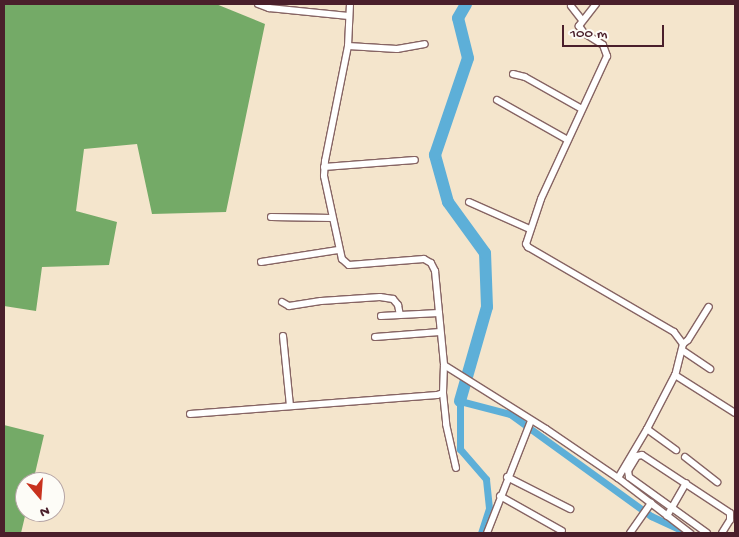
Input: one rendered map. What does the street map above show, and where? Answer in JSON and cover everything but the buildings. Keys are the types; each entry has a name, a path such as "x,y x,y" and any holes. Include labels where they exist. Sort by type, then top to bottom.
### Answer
{"street":[{"path":"258,4 269,8 350,16"},
{"path":"350,4 348,46 324,167 338,250 342,259 350,265 424,258 431,263 435,271 444,365 443,392 446,424 456,468"},
{"path":"596,4 579,26 580,29 603,45 607,56 548,182 526,239 528,247 674,332 682,347 710,369"},
{"path":"571,6 582,20"},
{"path":"348,46 397,49 425,44"},
{"path":"513,74 526,78 582,109"},
{"path":"496,100 568,140"},
{"path":"324,167 415,160"},
{"path":"469,202 530,229"},
{"path":"270,217 332,218"},
{"path":"260,262 338,250"},
{"path":"282,302 290,306 322,301 394,299 398,305 400,315"},
{"path":"618,478 647,429 675,375 682,347 709,307"},
{"path":"381,316 439,313"},
{"path":"375,337 440,332"},
{"path":"283,336 290,406"},
{"path":"444,365 470,381 528,426 618,478 648,506 667,516 690,533"},
{"path":"675,375 735,413"},
{"path":"190,414 443,392"},
{"path":"487,533 528,426"},
{"path":"647,429 676,450"},
{"path":"707,533 629,477 628,471 637,456 642,454 730,512 730,520 722,533"},
{"path":"685,457 717,482"},
{"path":"507,477 570,509"},
{"path":"667,516 686,483"},
{"path":"500,496 562,532"},
{"path":"630,533 648,506"}],"green space":[{"path":"4,4 216,4 265,24 226,212 152,214 137,144 84,149 76,211 117,222 109,265 42,267 36,311 4,306"},
{"path":"4,425 44,435 35,472 15,472 15,522 24,522 21,533 4,533"}],"waterway":[{"path":"460,401 487,307 485,253 448,202 435,155 468,58 458,18 466,4"},
{"path":"481,533 489,508 486,479 460,449 460,401 510,414 651,516 687,533"}]}
